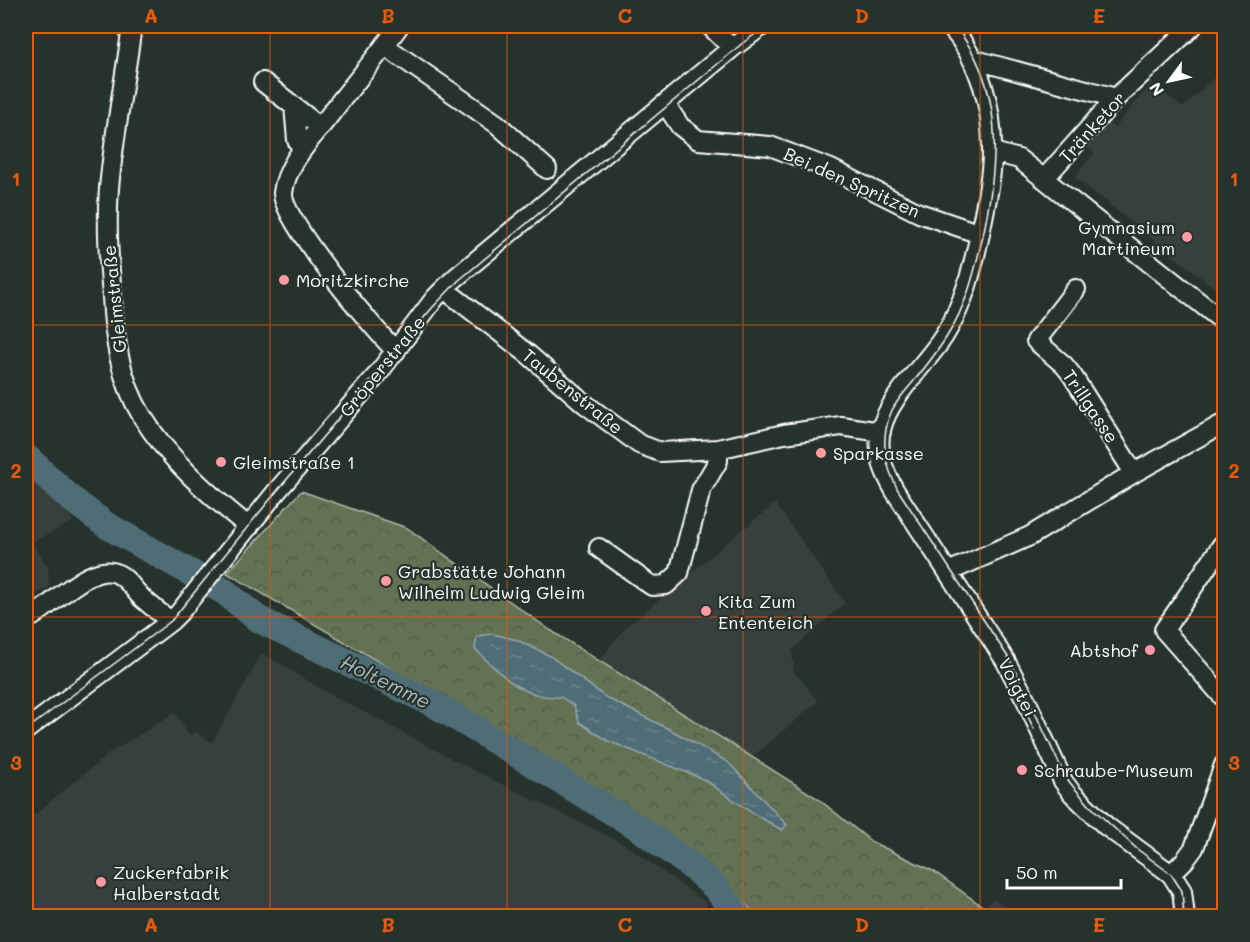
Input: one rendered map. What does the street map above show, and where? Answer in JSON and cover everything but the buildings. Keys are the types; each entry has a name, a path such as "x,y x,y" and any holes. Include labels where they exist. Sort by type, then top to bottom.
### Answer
{"street":[{"name":"Gleimstraße","path":"132,26 109,188 108,243 114,328 124,378 142,416 165,447 198,484 249,527"},
{"path":"396,351 378,333 300,232 284,204 283,192 290,170 302,150 399,26"},
{"path":"711,26 732,48"},
{"name":"Gröperstraße","path":"26,730 171,621 396,351 444,289 466,267 666,105 732,48 762,26"},
{"name":"Tränketor","path":"1044,179 1116,98 1193,26"},
{"path":"881,432 888,410 933,352 960,306 972,273 989,186 993,152 985,95 972,59 954,27"},
{"path":"385,46 497,124 547,169"},
{"path":"972,59 1116,98"},
{"path":"263,82 320,127"},
{"name":"Bei den Spritzen","path":"666,105 680,126 698,140 770,146 831,169 919,213 980,234"},
{"path":"294,106 297,140 302,150"},
{"path":"993,152 1019,159 1224,322"},
{"name":"Taubenstraße","path":"444,289 529,355 585,404 639,444 660,452 718,448 784,434 841,426 881,432"},
{"name":"Trillgasse","path":"1076,289 1036,341 1072,375 1134,473"},
{"path":"948,572 1030,536 1134,473 1224,423"},
{"name":"Voigtei","path":"881,432 879,447 881,464 887,477 1005,660 1063,781 1106,826 1171,874 1182,891 1185,916"},
{"path":"599,548 652,586 666,585 679,573 701,490 718,460 718,448"},
{"path":"1224,542 1164,630 1224,698"},
{"path":"26,620 79,582 106,570 119,574 140,596 171,621"},
{"path":"1171,874 1194,848 1224,765"}],"shaded area":[{"name":"Gymnasium Martineum","path":"1224,68 1224,296 1075,177 1094,153 1088,148 1108,123 1115,128 1152,82 1183,108"},
{"path":"26,471 74,521 32,542 48,567 49,588 26,598"},
{"path":"775,503 845,603 792,650 794,671 818,701 752,757 599,661 624,629"},
{"path":"262,653 328,693 475,771 624,844 708,904 698,916 26,916 26,804 34,815 111,752 175,713 190,736 195,731 212,743"},
{"path":"993,899 1021,916 976,916"}],"green space":[{"path":"301,491 407,528 550,630 817,798 872,842 933,871 996,916 757,916 703,860 642,816 227,573"}],"water":[{"path":"493,634 517,640 550,656 607,698 728,762 787,825 782,830 703,779 608,741 579,722 574,706 561,697 534,694 513,684 475,649 477,636"}],"waterway":[{"name":"Holtemme","path":"26,457 70,498 106,525 225,592 258,619 434,704 639,828 714,886 738,916"}],"tram line":[{"path":"26,730 171,621 277,491 433,307 458,281 744,42 767,26"},
{"path":"955,26 971,49 990,98 994,150 989,204 974,273 954,325 926,366 897,402 890,415 885,435 887,462 898,490 1010,660 1066,778 1089,805 1137,849 1171,874 1182,891 1184,916"},
{"path":"1008,675 1034,729"}],"place":[{"name":"Gymnasium Martineum","path":"1187,237"},
{"name":"Moritzkirche","path":"284,280"},
{"name":"Sparkasse","path":"821,453"},
{"name":"Gleimstraße 1","path":"221,462"},
{"name":"Grabstätte Johann Wilhelm Ludwig Gleim","path":"386,581"},
{"name":"Kita Zum Ententeich","path":"706,611"},
{"name":"Abtshof","path":"1150,650"},
{"name":"Schraube-Museum","path":"1022,770"},
{"name":"Zuckerfabrik Halberstadt","path":"101,882"}]}
